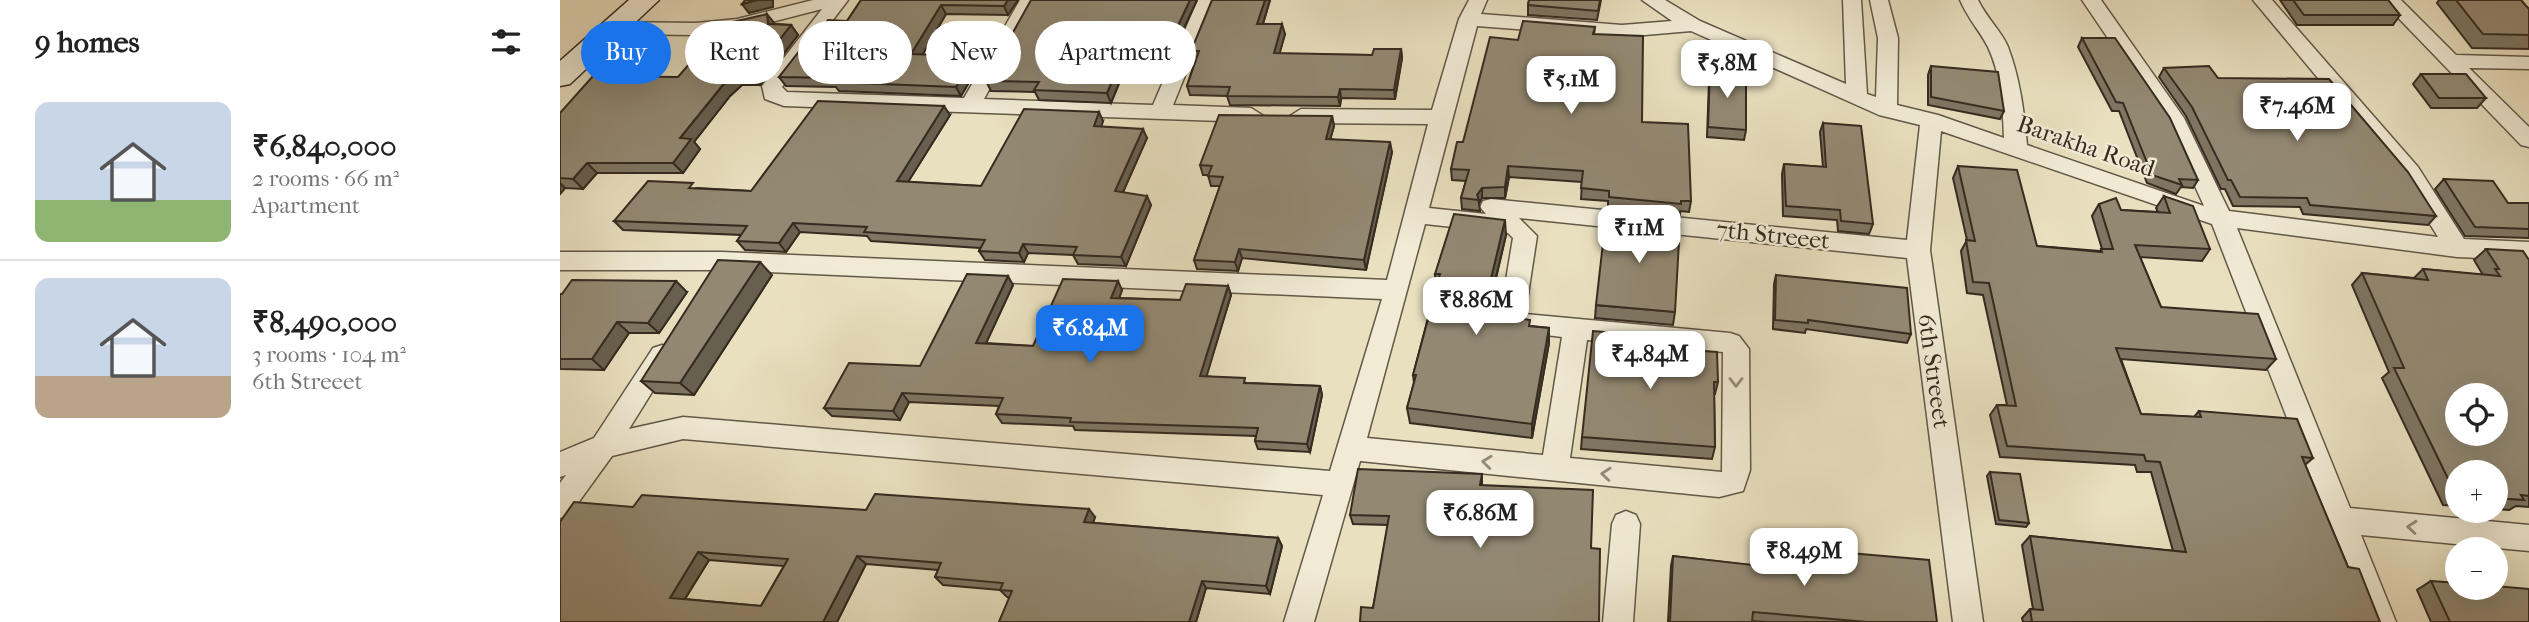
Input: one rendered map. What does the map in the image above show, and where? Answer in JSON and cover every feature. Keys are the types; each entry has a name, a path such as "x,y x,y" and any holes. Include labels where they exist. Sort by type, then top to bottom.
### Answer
{"main road":[{"path":"560,47 613,14 645,0"},
{"path":"560,77 613,14"}],"street":[{"path":"613,14 696,29 737,25 837,0"},
{"path":"837,0 772,86 772,94 784,99 1159,114 1440,117"},
{"path":"969,107 1029,0"},
{"path":"1159,114 1207,0"},
{"path":"1852,0 1857,96"},
{"path":"1879,0 1888,38 1886,110"},
{"path":"1969,0 1979,22 1997,46 2012,95 2016,149"},
{"path":"2091,0 2177,123 2221,218 2381,622"},
{"path":"2262,0 2410,173 2457,248"},
{"path":"2390,0 2529,140"},
{"name":"Barakha Road","path":"1658,1 1693,25 1886,110 1931,120 2194,212 2221,218 2457,248 2529,251"},
{"path":"1299,622 1397,290 1440,117 1474,10 1622,31 1693,25"},
{"path":"2453,61 2529,63"},
{"name":"6th Streeet","path":"1931,120 1918,250 1968,622"},
{"path":"1349,448 1719,485 1733,482 1736,470 1736,349 1720,340 1516,323 1512,316 1525,236 1522,230 1514,225 1419,207"},
{"name":"7th Streeet","path":"1419,207 1918,250"},
{"path":"560,261 722,261 1397,290"},
{"path":"708,285 722,261"},
{"path":"1555,469 1576,328"},
{"path":"560,505 604,446 678,331"},
{"path":"560,465 604,446 683,428 1338,484"},
{"path":"2342,520 2529,538"},
{"path":"1618,622 1626,524"}],"building":[{"path":"861,0 1008,0 1004,6 941,5 931,21 926,21 926,30 912,52 912,21 847,21"},
{"path":"1031,0 1190,0 1180,21 1035,21 1035,82 1021,82 1019,21"},
{"path":"1212,0 1265,0 1257,24 1282,24 1274,53 1372,55 1374,49 1401,49 1394,90 1340,89 1338,97 1227,96 1230,87 1187,86 1196,84 1196,60 1199,51 1196,51 1196,39"},
{"path":"1529,0 1600,0 1598,11 1528,5"},
{"path":"2293,0 2388,0 2400,15 2304,15"},
{"path":"2456,0 2521,0 2529,9 2529,35 2483,34"},
{"path":"767,14 768,21 737,21"},
{"path":"1523,21 1595,27 1593,34 1643,36 1642,122 1688,124 1691,201 1681,201 1681,204 1609,197 1609,191 1581,188 1583,171 1508,166 1505,187 1482,188 1477,195 1479,200 1461,198 1469,170 1451,169 1457,142 1463,142 1490,37 1518,40"},
{"path":"784,25 791,25 784,34"},
{"path":"2082,38 2115,38 2170,118 2198,180 2179,179 2182,185 2152,175 2123,103 2116,102"},
{"path":"798,53 798,77 784,77 784,71"},
{"path":"912,54 926,54 926,84 958,84 956,87 882,84 912,84"},
{"path":"1931,66 1998,72 2004,111 1931,97"},
{"path":"2209,66 2218,78 2329,79 2408,172 2436,216 2310,205 2307,198 2240,197 2231,180 2228,180 2192,107 2164,68"},
{"path":"685,69 685,84 724,84 680,138 691,139 673,163 587,163 573,179 560,178 560,113 586,84 671,84 671,77 678,77"},
{"path":"1710,70 1746,73 1746,130 1708,127"},
{"path":"2421,74 2466,74 2486,98 2439,98"},
{"path":"1038,84 1111,84 1107,93 1034,90"},
{"path":"818,101 944,106 897,181 981,186 1024,109 1099,112 1094,126 1143,129 1115,191 1147,196 1121,257 1073,255 1077,247 1023,244 1019,253 979,251 985,240 864,232 867,227 793,223 779,243 737,241 747,226 614,221 648,181 693,183 689,188 751,191"},
{"path":"1219,115 1332,116 1326,139 1390,142 1364,260 1239,249 1235,262 1194,260 1223,177 1208,176 1212,166 1200,165"},
{"path":"1823,123 1861,126 1873,224 1841,221 1840,210 1786,206 1784,164 1826,167"},
{"path":"1958,166 2017,170 2037,246 2102,252 2101,249 2113,249 2099,204 2116,198 2121,210 2170,213 2164,196 2193,206 2210,249 2135,245 2161,307 2258,314 2276,359 2116,348 2141,414 2201,417 2199,411 2297,419 2313,458 2302,457 2348,567 2359,569 2380,622 2032,622 2030,609 2043,610 2030,536 2186,552 2160,462 2146,461 2144,455 2007,446 1997,405 2016,406 1989,283 1973,282 1966,240 1975,241"},
{"path":"2444,179 2493,181 2508,203 2529,203 2529,229 2475,227"},
{"path":"1454,214 1505,220 1483,312 1530,320 1529,326 1549,328 1532,424 1407,408 1440,274 1435,274"},
{"path":"1606,216 1680,224 1675,312 1596,305"},
{"path":"2486,249 2523,251 2529,260 2529,496 2521,495 2524,500 2508,499 2508,460 2445,460 2445,472 2394,368 2404,368 2362,273 2428,280 2423,269 2500,276 2495,269 2499,269"},
{"path":"718,260 760,262 680,383 641,381"},
{"path":"967,274 1008,276 976,343 1033,346 1063,279 1118,281 1111,298 1180,300 1186,284 1228,286 1200,376 1245,378 1244,383 1320,386 1307,444 1255,441 1258,428 1070,422 1071,418 996,414 1003,398 902,393 893,411 824,408 849,363 920,366"},
{"path":"1776,275 1907,288 1911,334 1808,320 1808,323 1775,320"},
{"path":"572,280 676,281 648,323 617,322 592,359 560,359 560,294"},
{"path":"1593,331 1673,338 1673,349 1717,352 1718,382 1714,382 1715,447 1582,437"},
{"path":"1358,469 1482,474 1480,485 1593,490 1591,548 1600,549 1599,622 1360,622 1361,607 1373,608 1389,516 1350,515"},
{"path":"1990,472 2020,474 2029,523 1999,520"},
{"path":"875,494 1089,509 1084,522 1278,538 1266,586 1202,581 1189,622 999,622 1012,591 1000,590 1003,583 935,577 941,563 857,556 823,622 560,622 560,522 574,502 633,507 642,495 866,510","holes":["698,552 788,559 761,606 670,598"]},
{"path":"1770,546 1929,560 1937,622 1867,622 1753,612 1752,622 1670,622 1673,556 1770,567"},
{"path":"2431,581 2445,582 2445,600 2508,600 2508,587 2529,589 2529,622 2450,622"}]}
